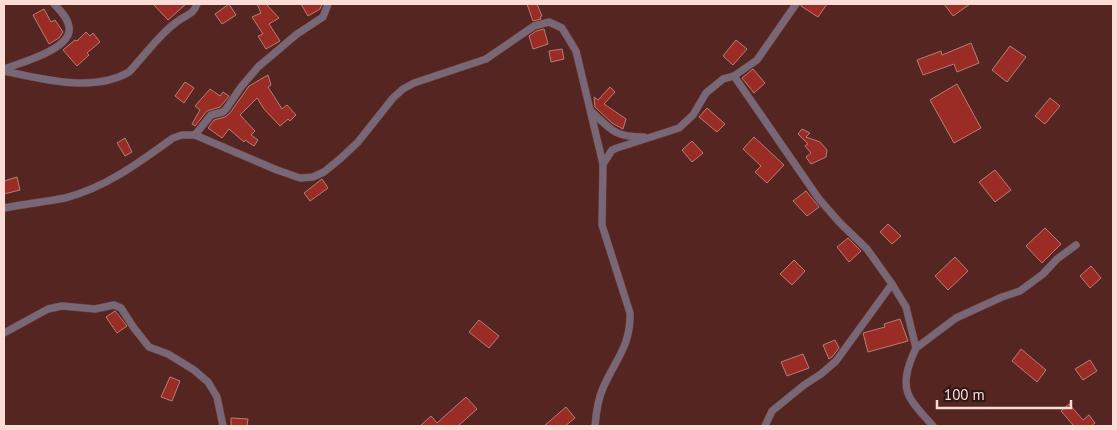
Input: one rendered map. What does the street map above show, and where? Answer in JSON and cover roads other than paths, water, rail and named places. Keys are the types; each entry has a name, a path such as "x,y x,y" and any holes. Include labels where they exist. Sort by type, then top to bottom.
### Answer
{"street":[{"path":"4,70 43,54 61,44 67,37 70,29 68,22 54,4"},
{"path":"4,70 57,82 100,82 122,76 129,72 171,26 181,18 191,14 197,4"},
{"path":"195,135 211,115 226,110 241,87 258,67 297,34 323,17 328,4"},
{"path":"603,164 612,150 679,128 693,115 706,92 757,60 796,4"},
{"path":"4,208 66,197 89,189 121,174 173,138 182,135 195,135 300,178 313,177 324,172 358,142 393,98 403,89 414,83 486,59 534,26 549,22 562,28 576,52 603,164 602,225 630,313 630,324 624,348 602,389 595,426"},
{"path":"734,76 819,199 867,249 892,284 906,307 916,348"},
{"path":"591,111 611,130 622,136 652,137"},
{"path":"932,426 910,400 906,387 908,365 916,348 956,318 1002,297 1020,292 1076,245"},
{"path":"765,426 772,411 836,361 892,284"},
{"path":"4,333 48,309 62,306 94,309 114,305 121,308 149,346 168,354 194,370 208,382 217,397 223,426"}]}
